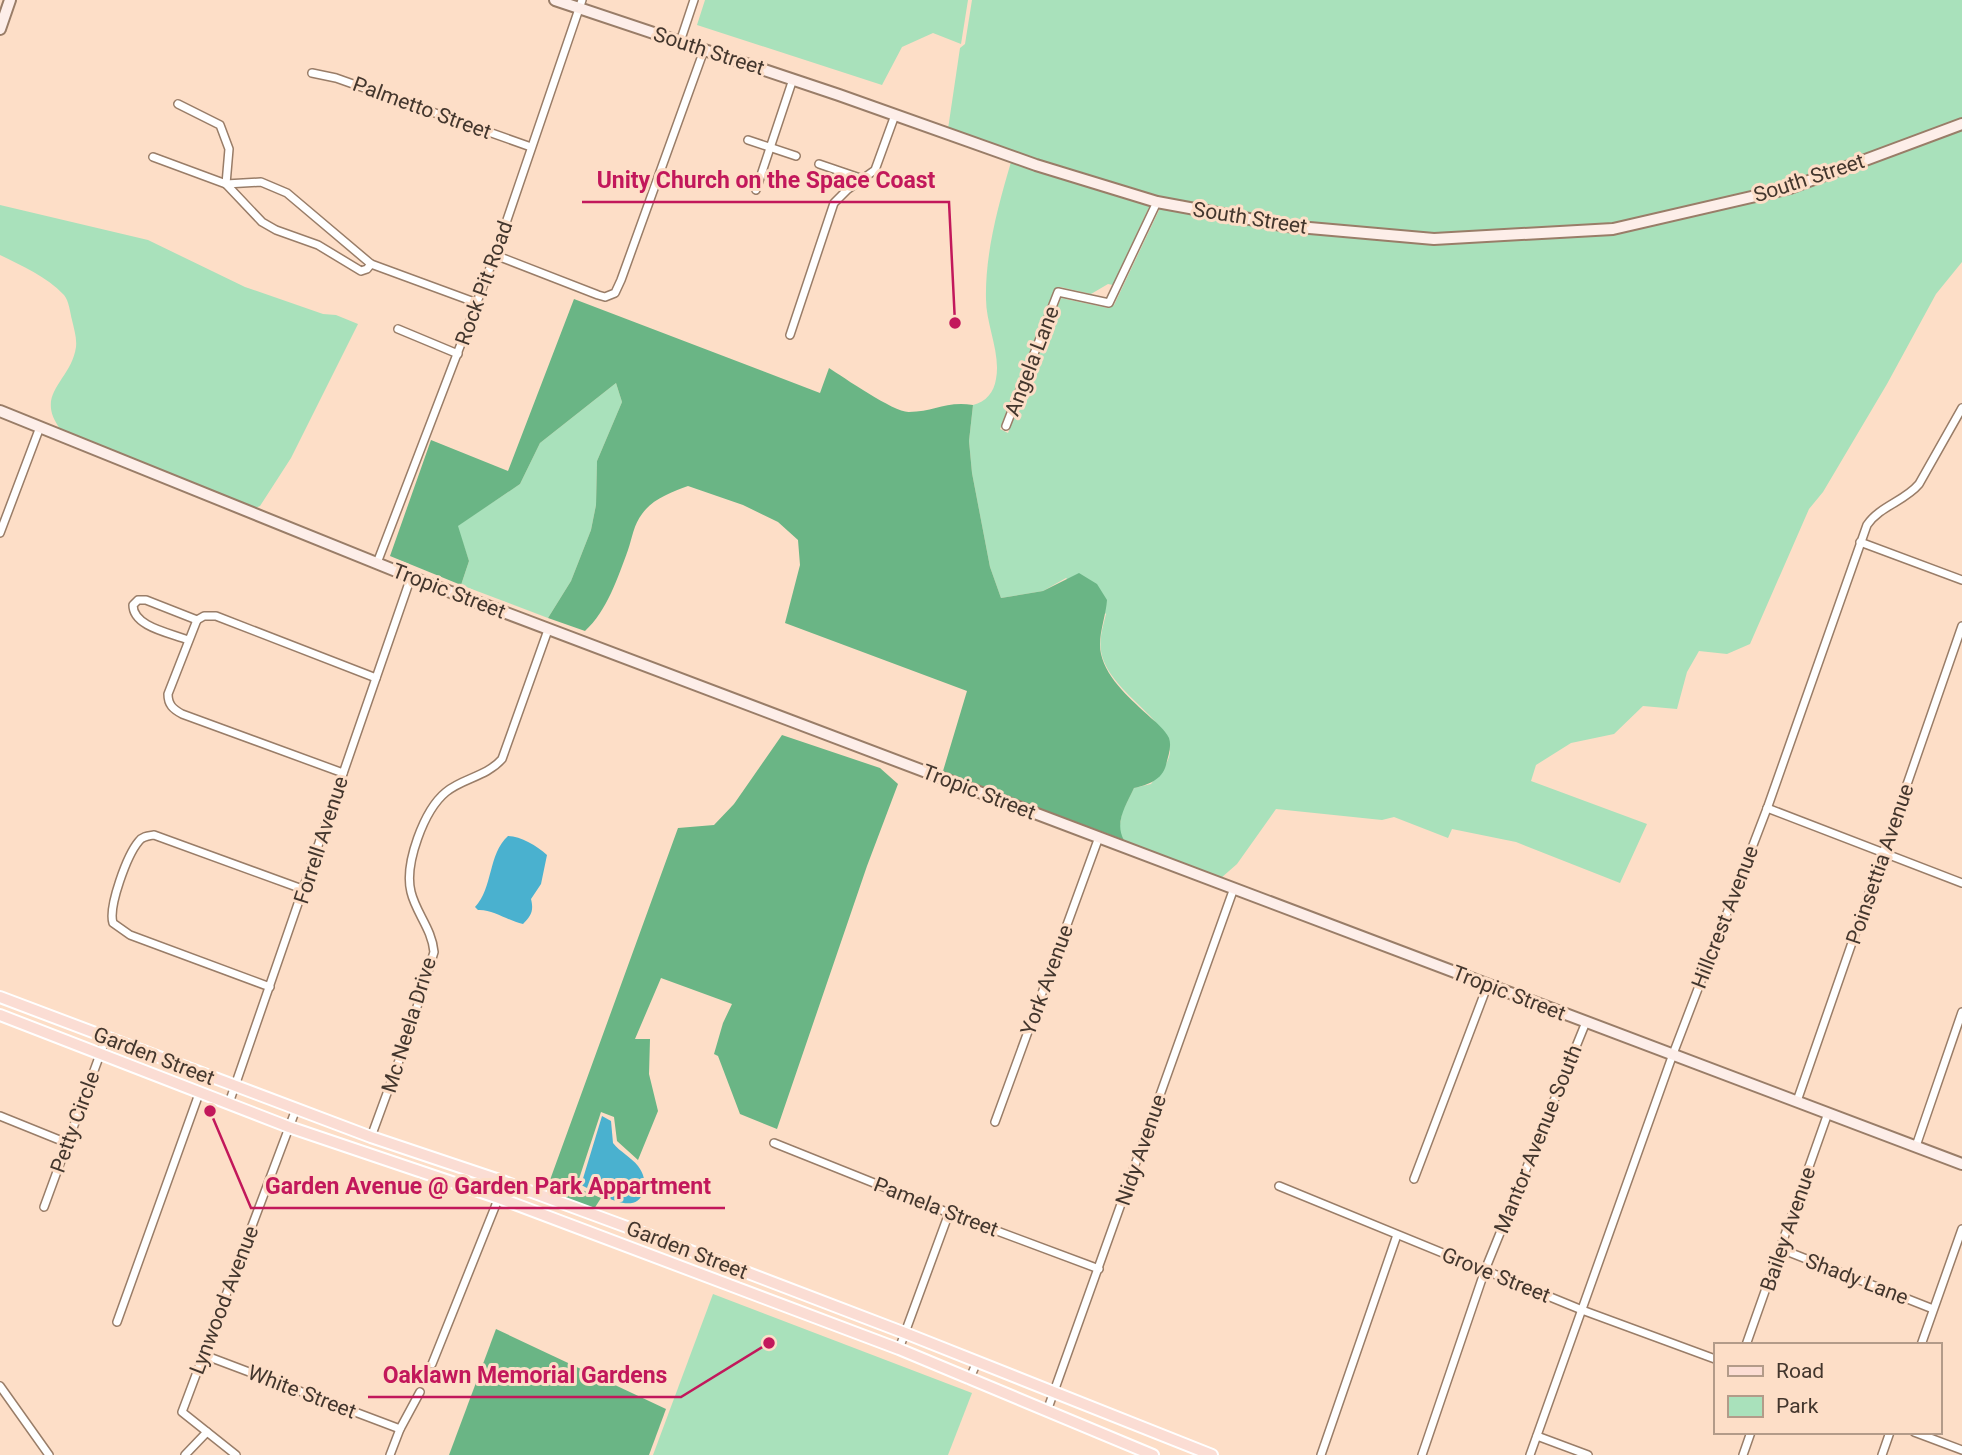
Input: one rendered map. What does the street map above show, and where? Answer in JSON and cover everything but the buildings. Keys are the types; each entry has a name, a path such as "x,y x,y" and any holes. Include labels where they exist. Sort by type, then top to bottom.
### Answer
{"main road":[{"name":"Garden Street","path":"0,997 371,1137 505,1182 646,1234 1212,1455"},
{"name":"Garden Street","path":"0,1015 289,1127 499,1198 899,1349 1153,1455"}],"street":[{"path":"1,25 10,0"},
{"name":"South Street","path":"555,0 581,4 680,42 1036,165 1157,202 1287,226 1434,239 1613,229 1790,188 1962,124"},
{"path":"680,42 694,0"},
{"name":"Rock Pit Road","path":"377,563 495,256 581,4"},
{"path":"495,256 598,295 605,297 614,293 704,50"},
{"name":"Palmetto Street","path":"312,73 336,78 531,147"},
{"path":"756,190 793,79"},
{"path":"178,104 220,125 229,149 226,184 262,222 318,245 361,271 367,270 371,264"},
{"path":"790,335 834,202 875,170 895,116"},
{"path":"748,140 796,156"},
{"path":"153,157 226,184 261,182 287,193 371,264 477,303"},
{"path":"819,164 863,179"},
{"name":"Angela Lane","path":"1006,426 1058,292 1110,303 1157,202"},
{"path":"398,329 458,354"},
{"name":"Hillcrest Avenue","path":"1530,1455 1673,1054 1767,808 1860,542 1873,516 1912,493 1919,484 1962,408"},
{"name":"Tropic Street","path":"0,411 548,630 1962,1164"},
{"path":"0,533 40,427"},
{"path":"1860,542 1962,580"},
{"name":"Forrell Avenue","path":"229,1102 305,890 411,577"},
{"path":"188,640 139,620 135,616 133,606 138,600 146,600 197,620"},
{"path":"343,773 182,714 169,704 168,694 197,620 204,616 216,616 376,678"},
{"name":"Poinsettia Avenue","path":"1797,1101 1962,626"},
{"name":"Mc Neela Drive","path":"371,1137 408,1036 434,952 433,940 415,903 410,881 410,868 422,827 430,811 446,791 488,771 502,759 548,630"},
{"path":"1767,808 1962,883"},
{"path":"270,987 122,931 113,923 111,912 125,869 139,841 154,835 305,890"},
{"name":"York Avenue","path":"995,1122 1099,837"},
{"name":"Nidy Avenue","path":"1047,1411 1234,888"},
{"path":"1414,1179 1488,984"},
{"path":"1916,1146 1962,1012"},
{"name":"Mantor Avenue South","path":"1422,1455 1485,1270 1586,1022"},
{"name":"Petty Circle","path":"44,1206 106,1038"},
{"path":"117,1322 200,1091"},
{"name":"Lynwood Avenue","path":"207,1432 182,1412 296,1109"},
{"name":"Bailey Avenue","path":"1747,1343 1828,1113"},
{"path":"0,1116 67,1143"},
{"name":"Pamela Street","path":"774,1143 948,1213 1099,1269"},
{"path":"432,1364 505,1182"},
{"name":"Grove Street","path":"1279,1186 1582,1310 1714,1359"},
{"path":"899,1349 948,1213"},
{"path":"1922,1343 1962,1229"},
{"path":"639,1251 646,1234"},
{"path":"1321,1455 1397,1235"},
{"name":"Shady Lane","path":"1781,1249 1933,1308"},
{"path":"795,1310 802,1293"},
{"name":"White Street","path":"204,1355 400,1429"},
{"path":"969,1380 977,1362"},
{"path":"0,1386 49,1455"},
{"path":"390,1455 400,1429 420,1392"},
{"path":"185,1455 207,1432 236,1455"},
{"path":"1743,1455 1750,1434"},
{"path":"1882,1455 1889,1434"},
{"path":"1919,1434 1962,1450"},
{"path":"1537,1436 1588,1455"}],"green space":[{"path":"705,0 968,0 961,44 933,33 902,47 882,85 697,25"},
{"path":"972,0 1962,0 1962,119 1790,183 1613,224 1435,233 1287,221 1159,197 1037,160 948,129 960,48 965,44"},
{"path":"1962,129 1962,262 1936,294 1887,384 1823,492 1809,509 1750,644 1727,654 1699,651 1687,672 1677,709 1643,706 1614,734 1571,743 1536,765 1531,781 1647,824 1620,883 1516,842 1452,829 1448,838 1394,817 1382,820 1276,809 1237,864 1221,878 1125,842 1119,831 1122,812 1134,788 1151,784 1165,765 1170,752 1168,740 1150,716 1114,679 1106,665 1101,642 1106,614 1066,578 1043,591 1001,598 990,567 972,473 969,441 973,405 989,396 996,379 997,359 987,309 986,282 993,230 1011,162 1150,205 1113,285 1108,284 1091,294 1060,287 1054,290 1000,429 1008,433 1061,298 1108,308 1114,305 1160,208 1286,231 1433,244 1613,234 1792,193"},
{"path":"0,205 148,240 245,287 358,324 291,458 260,506 255,508 61,430 53,417 51,406 52,397 68,370 76,347 69,307 64,295 49,282 0,255"},
{"path":"574,299 820,393 829,368 869,394 902,411 918,412 955,404 973,405 969,441 972,473 990,567 1001,598 1043,591 1079,573 1097,584 1107,600 1100,641 1104,663 1121,689 1169,738 1170,748 1164,770 1154,781 1134,788 1125,807 1120,827 1124,840 945,773 943,771 967,691 785,623 800,565 798,540 778,522 743,505 688,486 663,497 651,504 639,518 611,593 593,623 585,631 548,618 571,581 591,530 596,505 597,461 622,402 616,383 540,443 520,484 458,526 469,561 461,585 390,556 431,440 508,471"},
{"path":"616,383 622,402 597,461 596,505 591,530 571,581 548,618 461,585 469,561 457,526 520,484 540,443"},
{"path":"782,735 880,768 898,784 867,866 777,1129 740,1114 718,1056 714,1054 732,1004 661,978 635,1039 650,1039 649,1074 658,1111 638,1160 617,1141 614,1117 601,1112 577,1185 601,1198 594,1209 546,1191 678,828 714,825 734,804"},
{"path":"713,1294 972,1393 948,1455 653,1455"},
{"path":"496,1329 666,1409 649,1455 449,1455"}],"water":[{"path":"508,836 529,842 547,855 541,884 531,899 531,913 523,924 475,907 485,890 497,852"},
{"path":"602,1116 611,1121 613,1143 635,1163 643,1175 643,1192 633,1203 615,1201 581,1185"}],"place":[{"name":"Unity Church on the Space Coast","path":"955,323"},
{"name":"Garden Avenue @ Garden Park Appartment","path":"210,1111"},
{"name":"Oaklawn Memorial Gardens","path":"769,1343"}]}
